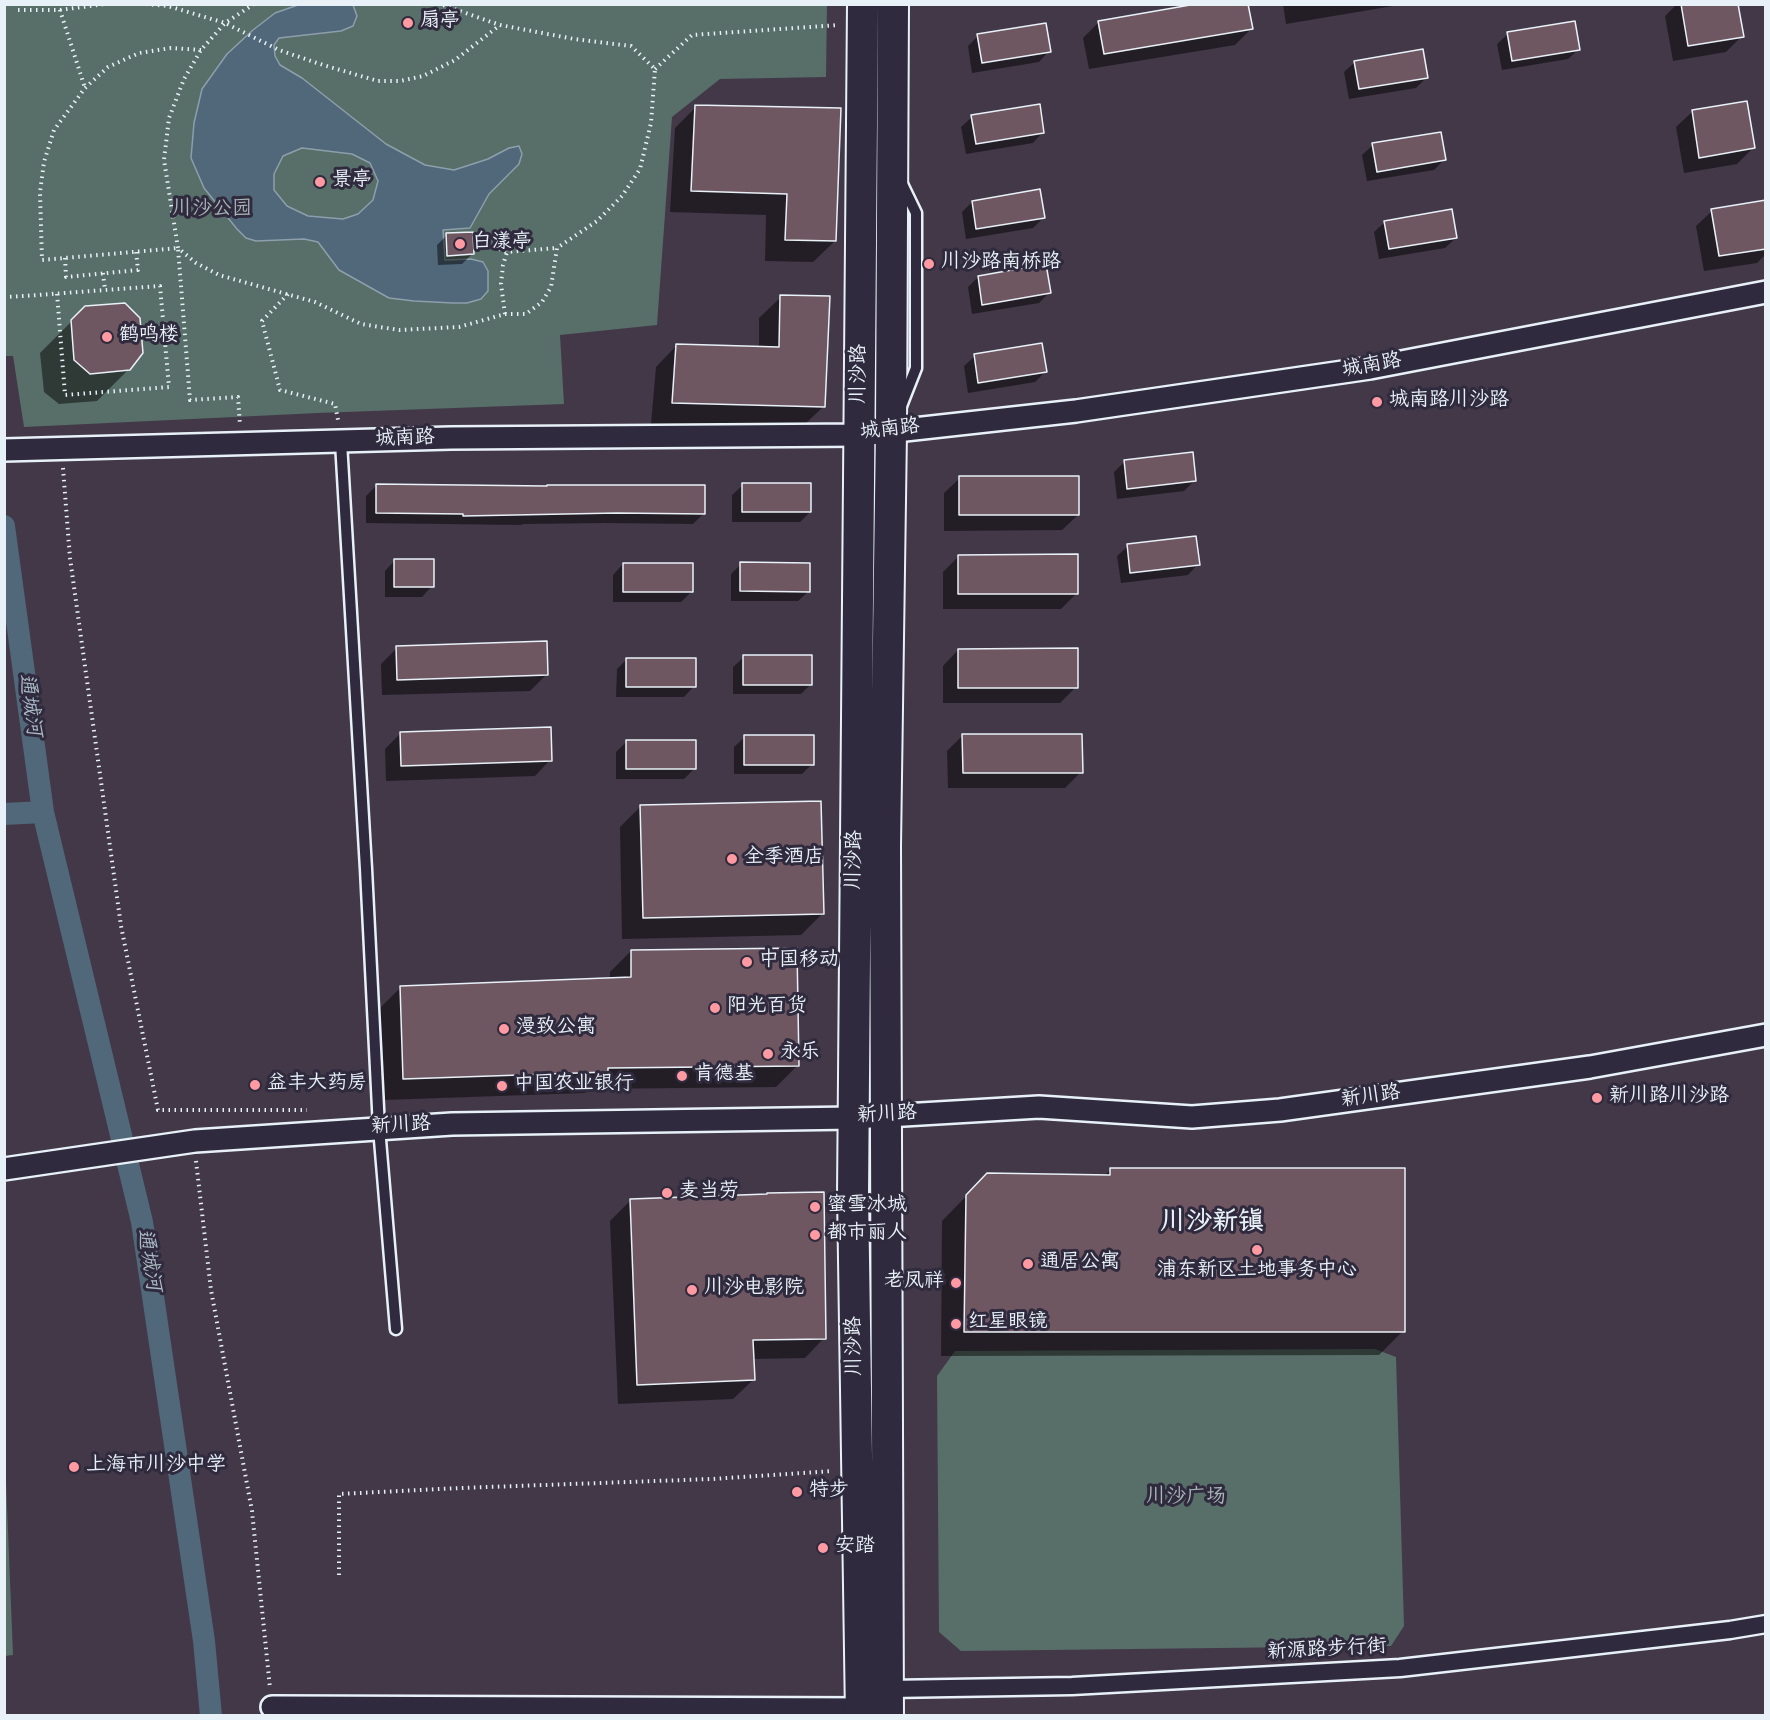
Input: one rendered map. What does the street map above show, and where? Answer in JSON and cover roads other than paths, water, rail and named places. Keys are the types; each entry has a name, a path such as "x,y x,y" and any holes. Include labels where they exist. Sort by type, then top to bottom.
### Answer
{"main road":[{"name":"川沙路","path":"877,1710 887,1116 885,846 891,431 893,4"},
{"name":"川沙路","path":"863,14 853,1194 858,1469 877,1710"}],"street":[{"name":"城南路","path":"4,450 451,438 860,435 1076,411 1370,368 1766,292"},
{"name":"新川路","path":"4,1169 188,1143 452,1124 853,1118 1039,1107 1192,1117 1280,1110 1590,1067 1766,1035"},
{"name":"新源路步行街","path":"877,1710 1072,1686 1400,1668 1766,1624"},
{"path":"272,1707 877,1710"}],"lane":[{"path":"341,442 379,1128 396,1329"}],"water":[{"path":"298,5 353,5 357,16 353,26 341,31 279,38 274,45 275,56 280,65 302,78 386,144 425,165 454,170 519,146 522,154 519,164 489,194 470,228 443,230 445,260 471,259 483,262 488,271 488,291 481,299 467,303 453,303 389,298 339,270 318,242 304,239 256,241 246,238 204,188 191,158 194,123 202,89 227,54 275,13","holes":["302,148 352,154 370,163 378,181 373,200 358,214 343,219 308,216 287,206 274,190 274,174 283,156"]}],"waterway":[{"name":"通城河","path":"4,526 43,812 142,1222 204,1641 211,1716"},
{"name":"通城河","path":"4,814 43,812"}],"place":[{"name":"扇亭","path":"408,23"},
{"name":"景亭","path":"320,182"},
{"name":"白漾亭","path":"460,244"},
{"name":"川沙路南桥路","path":"929,264"},
{"name":"鹤鸣楼","path":"107,337"},
{"name":"城南路川沙路","path":"1377,402"},
{"name":"全季酒店","path":"732,859"},
{"name":"中国移动","path":"747,962"},
{"name":"阳光百货","path":"715,1008"},
{"name":"漫致公寓","path":"504,1029"},
{"name":"永乐","path":"768,1054"},
{"name":"肯德基","path":"682,1076"},
{"name":"益丰大药房","path":"255,1085"},
{"name":"中国农业银行","path":"502,1086"},
{"name":"新川路川沙路","path":"1597,1098"},
{"name":"麦当劳","path":"667,1193"},
{"name":"蜜雪冰城","path":"815,1207"},
{"name":"都市丽人","path":"815,1235"},
{"name":"浦东新区土地事务中心","path":"1257,1250"},
{"name":"通居公寓","path":"1028,1264"},
{"name":"老凤祥","path":"956,1283"},
{"name":"川沙电影院","path":"692,1290"},
{"name":"红星眼镜","path":"956,1324"},
{"name":"上海市川沙中学","path":"74,1467"},
{"name":"特步","path":"797,1492"},
{"name":"安踏","path":"823,1548"}],"district":[{"name":"川沙新镇","path":"1212,1225"}],"park label":[{"name":"川沙公园","path":"212,211"},
{"name":"川沙广场","path":"1186,1499"}]}
